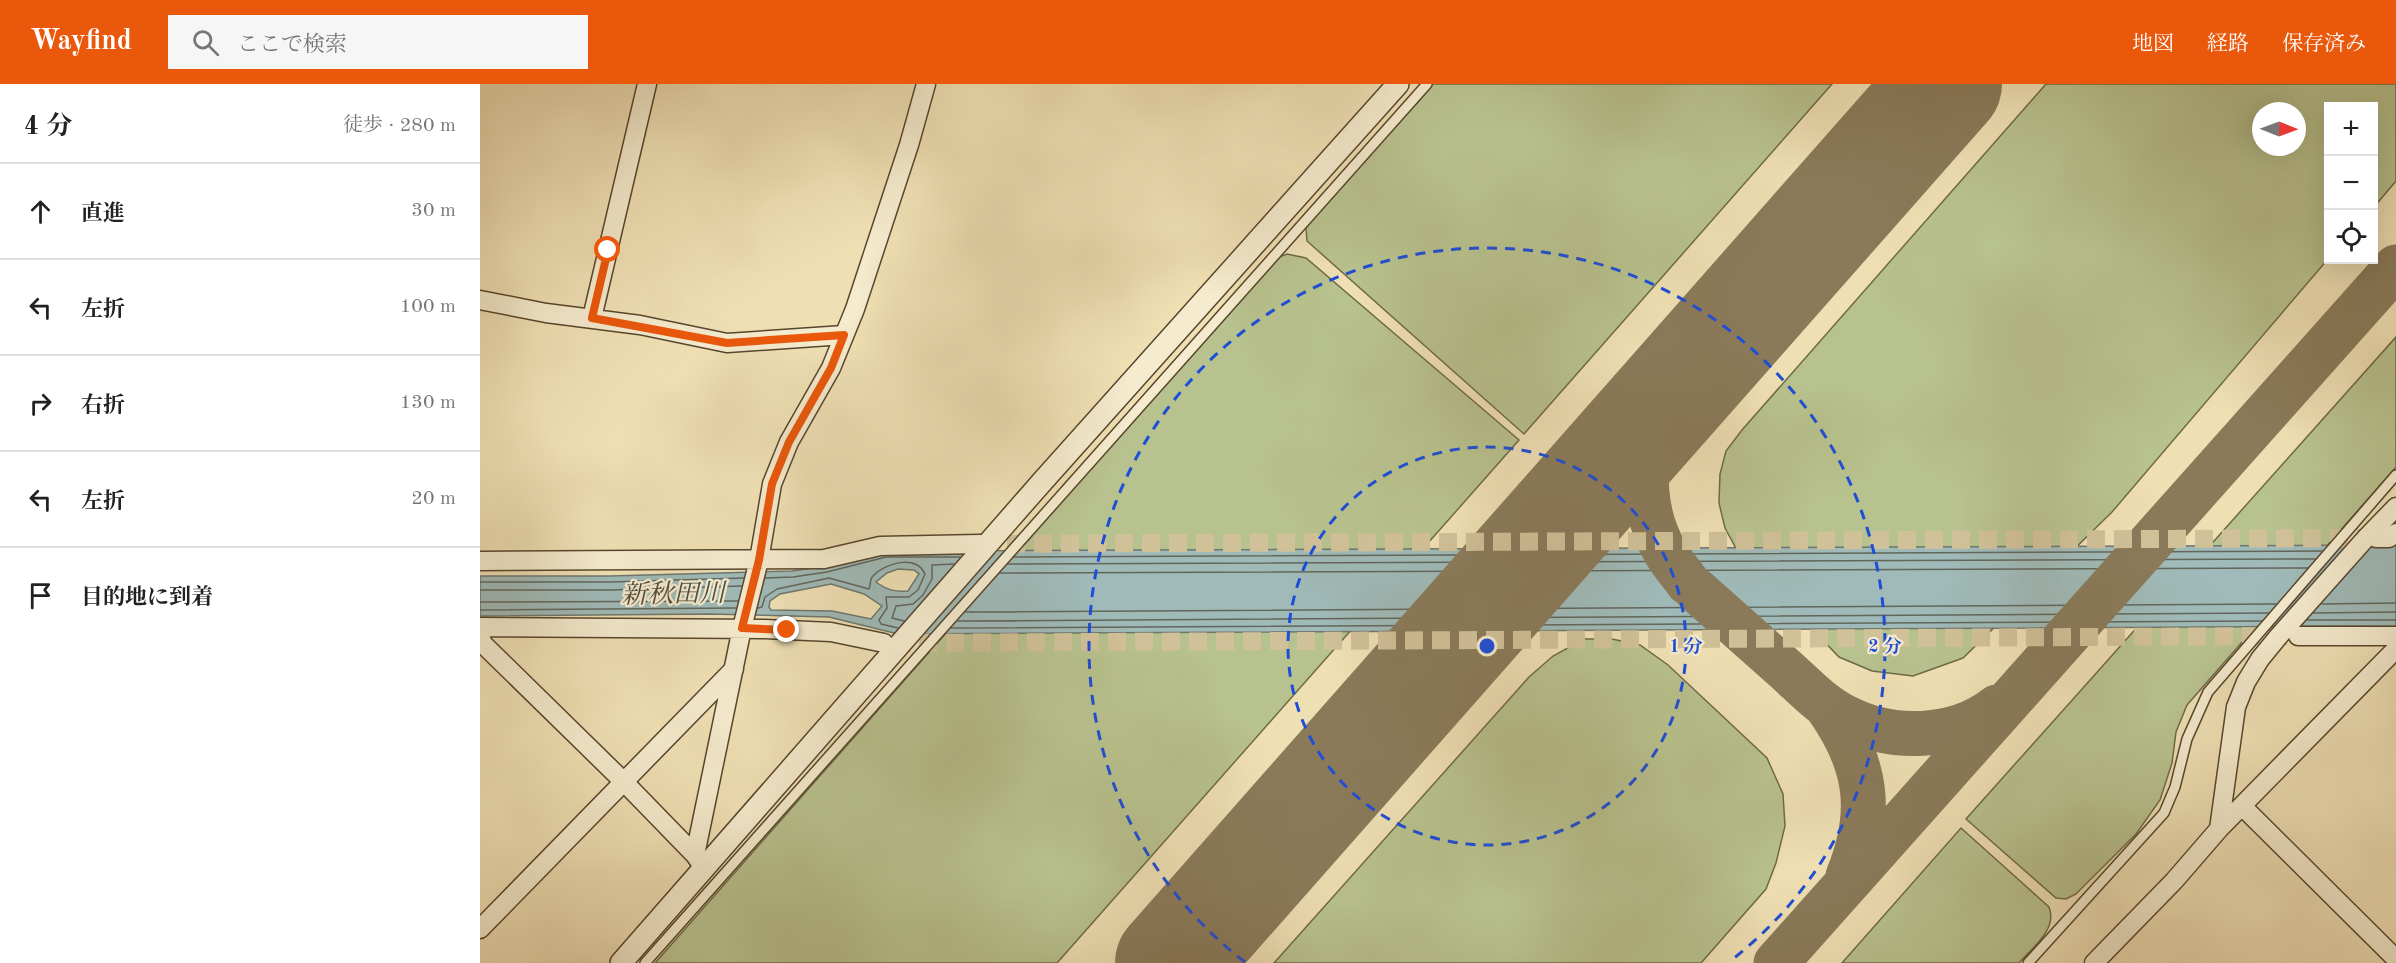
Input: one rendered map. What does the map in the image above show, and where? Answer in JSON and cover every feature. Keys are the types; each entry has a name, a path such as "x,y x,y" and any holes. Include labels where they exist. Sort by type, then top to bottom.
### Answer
{"street":[{"path":"592,318 647,84"},
{"path":"700,862 734,669 758,564 772,484 789,442 831,368 844,335 875,253 926,84"},
{"path":"621,963 700,862 1397,84"},
{"path":"480,300 727,343 844,335"},
{"path":"2219,829 2236,707 2246,682 2260,659 2366,537 2396,507"},
{"path":"2376,538 2389,538 2396,532"},
{"path":"480,561 758,564 824,559 880,546 980,544"},
{"path":"481,638 743,624 831,632 884,643"},
{"path":"2298,636 2396,636"},
{"path":"481,638 700,862"},
{"path":"2094,963 2174,881 2219,829 2393,651 2396,651"},
{"path":"480,929 734,669"},
{"path":"2242,806 2396,959"}],"lane":[{"path":"645,963 1427,84"},
{"path":"2028,963 2164,813 2175,787 2187,739 2208,692 2396,475"}],"green space":[{"path":"1432,84 1832,84 1524,434 1307,241 1306,228 1310,222"},
{"path":"2046,84 2396,84 2396,181 2378,202 2378,102 2324,102 2324,264 2112,512 1963,658 1913,676 1872,671 1839,657 1738,552 1725,528 1719,503 1720,474 1726,451"},
{"path":"1287,254 1306,258 1519,440 1057,963 655,963 1273,262"},
{"path":"2396,337 2396,467 2187,705 2176,732 2172,763 2160,800 2136,834 2076,894 2066,899 2056,898 1966,819"},
{"path":"1584,639 1612,639 1640,645 1668,665 1767,758 1783,794 1785,826 1776,863 1766,889 1701,963 1274,963 1529,677 1553,656"},
{"path":"1961,828 2049,907 2050,923 2037,944 2019,963 1842,963"}],"water":[{"name":"新秋田川","path":"2396,537 2396,626 898,634 829,617 710,614 480,616 480,576 610,576 792,571 826,566 885,551 2382,545","holes":["898,569 914,570 919,574 908,591 891,590 876,582 887,573","831,584 864,594 882,606 871,619 832,611 771,610 769,607 770,601 780,594"]}],"taxiway":[{"path":"1776,963 2396,267"},
{"path":"1685,380 1656,427 1646,474 1649,507 1659,539 1668,557 1688,583"},
{"path":"1696,590 1821,701 1845,717 1863,725 1902,733 1943,731 1962,726 1997,707"},
{"path":"1827,707 1851,748 1862,788 1861,830 1848,876"}],"runway":[{"path":"1171,963 1946,84"}],"tunnel":[{"path":"980,544 2376,538"},
{"path":"892,643 2290,636"}],"route":[{"path":"608,250 592,318 727,343 844,335 831,368 789,442 772,484 759,560 742,628 787,630"}]}
